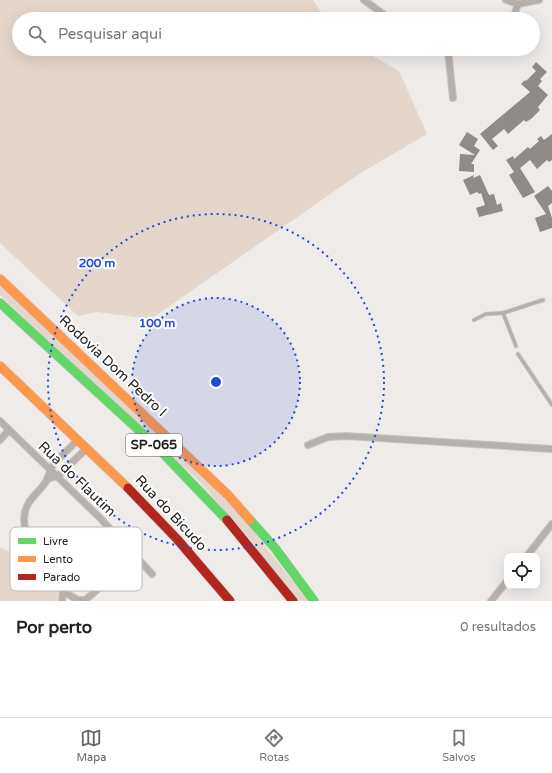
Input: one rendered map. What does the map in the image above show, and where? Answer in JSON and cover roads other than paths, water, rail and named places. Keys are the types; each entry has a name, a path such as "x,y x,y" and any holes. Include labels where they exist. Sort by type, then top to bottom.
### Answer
{"main road":[{"name":"Rodovia Dom Pedro I","path":"0,278 228,495 275,548 314,601"},
{"name":"Rodovia Dom Pedro I","path":"0,303 136,427 202,492 238,533 293,601"},
{"path":"0,310 50,348"},
{"name":"Rua do Bicudo","path":"0,366 87,448 167,527 230,601"}],"street":[{"path":"364,0 380,12"},
{"path":"506,0 518,4 539,0"},
{"path":"515,12 518,4"},
{"path":"447,56 453,98"},
{"name":"Rua do Flautim","path":"0,421 58,476 107,527"},
{"path":"0,440 9,430"},
{"path":"308,445 328,437 346,436 552,449"},
{"path":"25,527 24,523 28,503 47,480 50,469 78,440"},
{"path":"47,480 58,476 87,448"},
{"path":"529,553 552,524"},
{"name":"Rua do Flautim","path":"142,563 152,574"},
{"path":"490,601 504,585"},
{"path":"62,601 64,592 78,600 85,600 96,591"}],"lane":[{"path":"474,320 486,314 503,312 543,300"},
{"path":"503,312 516,346"},
{"path":"518,354 552,405"}]}
